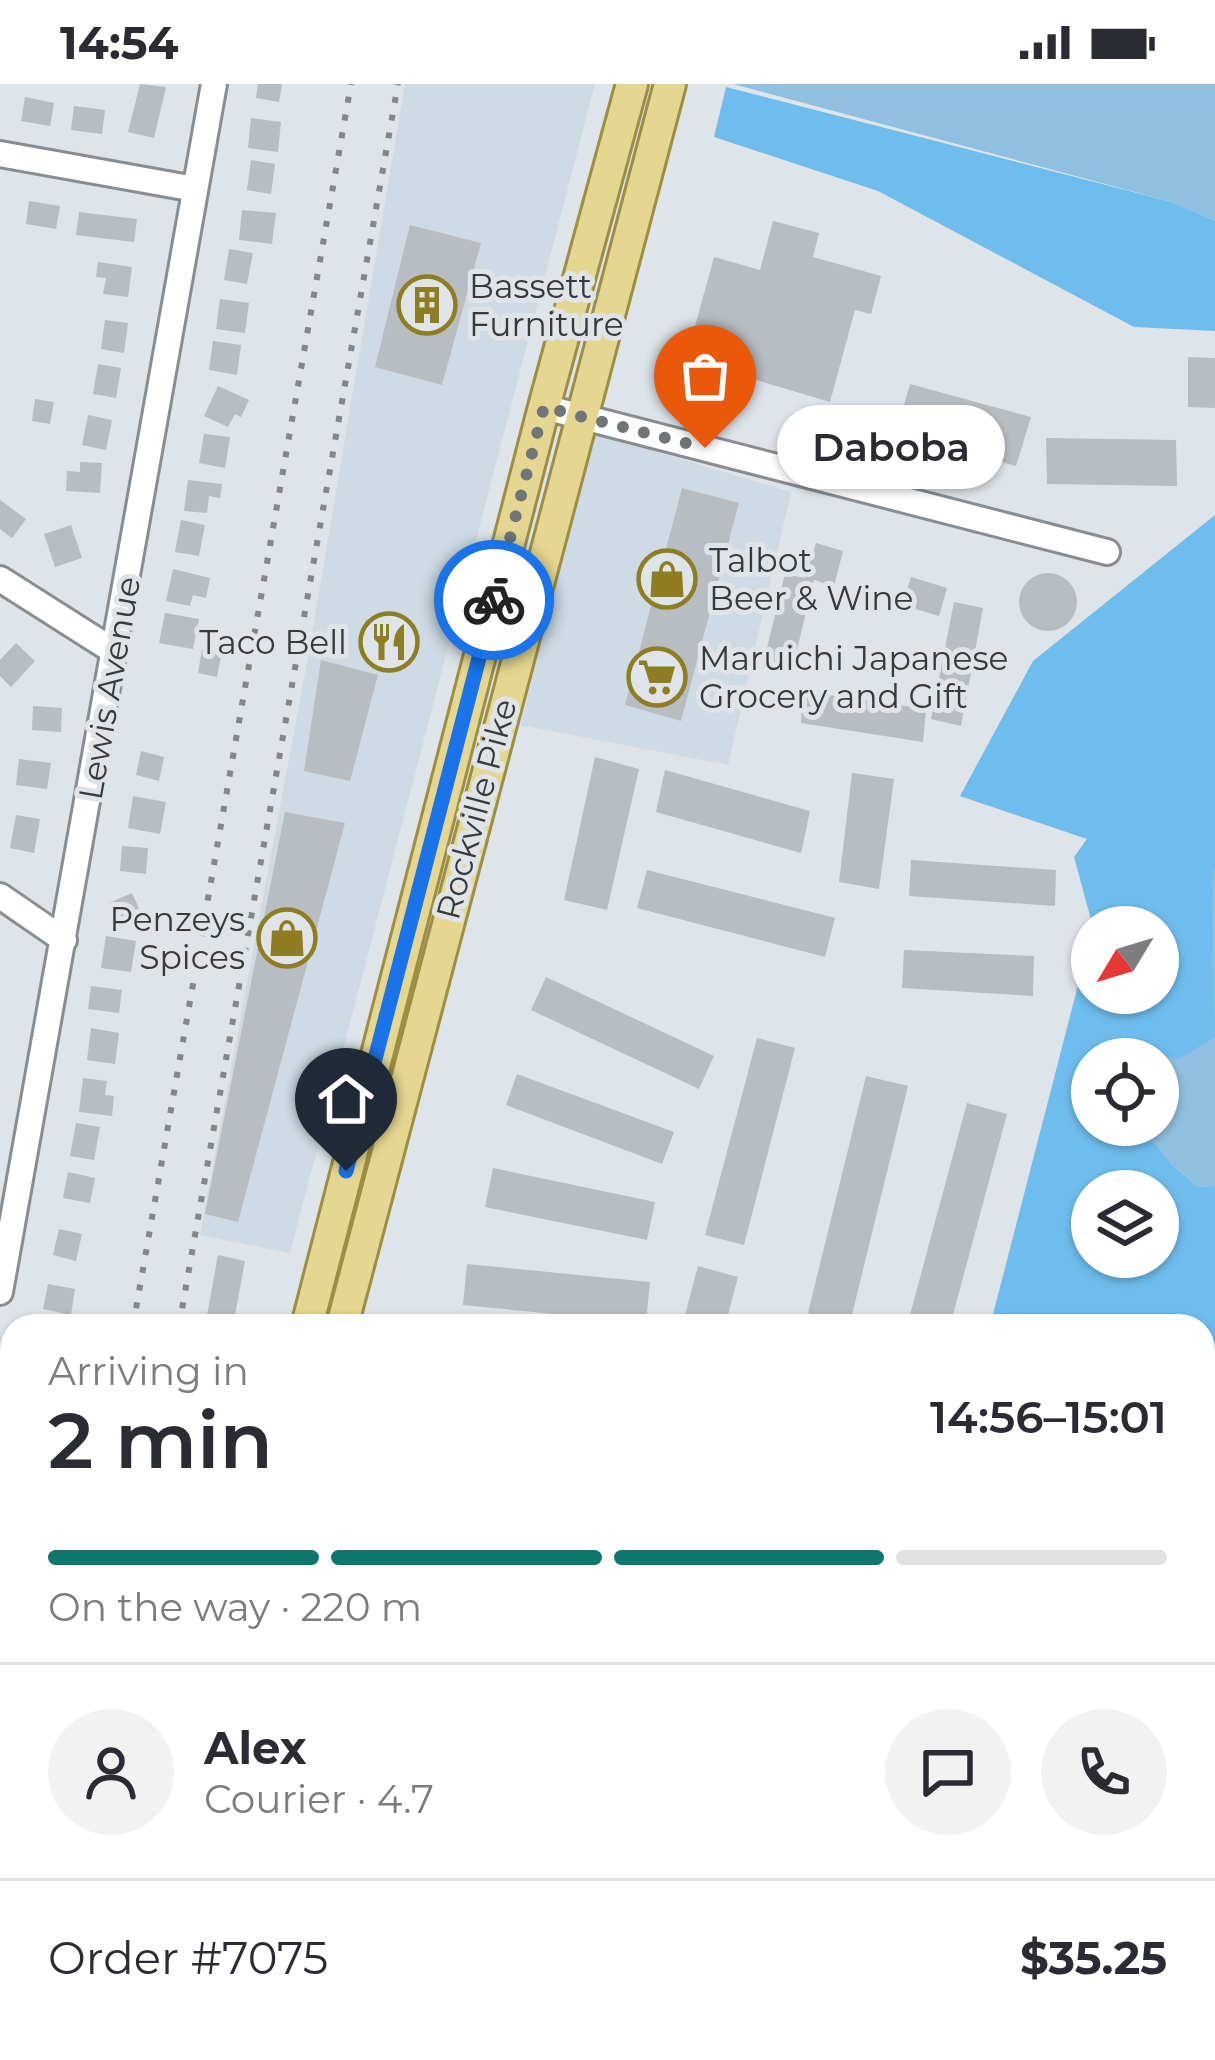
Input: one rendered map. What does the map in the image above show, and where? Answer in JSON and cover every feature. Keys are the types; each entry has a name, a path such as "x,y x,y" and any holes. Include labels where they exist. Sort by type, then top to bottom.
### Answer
{"main road":[{"name":"Rockville Pike","path":"310,1314 632,84"},
{"name":"Rockville Pike","path":"345,1314 670,84"},
{"path":"618,136 654,146"}],"street":[{"name":"Lewis Avenue","path":"0,1292 6,1222 64,940 214,84"},
{"path":"0,154 195,189"},
{"path":"544,407 1107,552"},
{"path":"0,579 116,652"},
{"path":"0,896 64,940"}],"shaded area":[{"path":"405,84 595,84 290,1253 200,1235 308,657"},
{"path":"733,84 1215,84 1215,221 1172,202"},
{"path":"726,87 1172,202 1215,221 1215,331 1134,327 878,191 714,137"},
{"path":"590,432 791,492 728,765 521,725"},
{"path":"1215,515 1215,1037 1179,1059 1179,1038 1071,1038 1071,1146 1157,1146 1178,1170 1071,1170 1071,1278 1179,1278 1179,1171 1198,1187 1215,1186 1215,1314 993,1314 1071,1012 1179,1014 1179,906 1087,906 1074,857 1087,839 960,796 1033,661"},
{"path":"1215,761 1215,1186 1198,1187 1155,1146 1179,1146 1179,1038 1122,1038 1115,1014 1179,1014 1179,906 1133,906 1074,857"}],"building":[{"path":"140,84 166,87 154,138 128,132"},
{"path":"258,84 282,84 279,102 256,98"},
{"path":"25,97 54,103 50,126 21,121"},
{"path":"74,106 105,110 102,134 71,130"},
{"path":"251,118 281,122 278,152 248,148"},
{"path":"251,160 275,164 271,194 247,190"},
{"path":"29,201 60,206 56,229 26,224"},
{"path":"242,210 276,213 272,244 239,240"},
{"path":"79,212 137,219 134,242 76,235"},
{"path":"773,221 819,233 813,257 881,276 871,314 855,310 830,402 686,359 714,257 760,270"},
{"name":"Bassett Furniture","path":"410,225 481,243 442,385 375,367"},
{"path":"229,249 253,253 247,284 224,280"},
{"path":"98,262 132,267 128,297 103,294 106,278 96,277"},
{"path":"220,299 249,303 245,333 216,329"},
{"path":"105,320 128,323 124,353 101,349"},
{"path":"213,341 241,345 237,375 209,370"},
{"path":"1188,357 1215,358 1215,408 1188,407"},
{"path":"98,364 121,368 116,398 93,394"},
{"path":"910,384 1031,417 1016,466 896,433"},
{"path":"218,386 249,400 241,417 235,414 228,427 204,416"},
{"path":"35,399 54,402 50,424 32,421"},
{"path":"88,415 112,420 106,450 82,445"},
{"path":"204,434 230,437 225,468 199,463"},
{"path":"1046,438 1176,440 1177,486 1047,484"},
{"path":"80,462 102,463 100,493 66,491 67,471 80,472"},
{"path":"188,480 222,484 220,498 209,496 207,513 184,511"},
{"path":"682,488 739,503 681,721 625,705"},
{"path":"0,500 26,519 12,538 0,529"},
{"path":"181,520 205,525 199,556 175,552"},
{"path":"71,525 82,558 55,567 44,534"},
{"path":"816,543 843,551 834,586 814,580 793,666 764,660 785,574 805,578"},
{"path":"173,569 210,578 206,598 193,595 190,606 166,601"},
{"path":"1048,573 1068,582 1077,602 1068,622 1048,631 1028,622 1019,602 1028,582"},
{"path":"911,577 947,588 939,616 902,605"},
{"path":"954,602 983,608 961,726 931,719"},
{"path":"165,613 199,619 193,649 159,643"},
{"name":"Taco Bell","path":"366,619 420,635 411,664 358,648"},
{"path":"16,643 35,661 11,687 0,676 0,660"},
{"path":"202,649 222,652 217,677 198,673"},
{"path":"321,660 378,675 350,781 304,771"},
{"path":"802,691 926,709 923,742 801,723"},
{"path":"33,706 62,708 61,732 32,730"},
{"path":"141,751 164,757 159,781 136,775"},
{"path":"595,757 639,769 607,910 564,900"},
{"path":"19,759 51,763 47,789 16,785"},
{"path":"665,770 810,811 801,853 656,812"},
{"path":"852,773 894,779 879,889 839,882"},
{"path":"133,796 166,802 160,834 128,828"},
{"path":"285,812 345,823 238,1222 205,1214"},
{"path":"16,815 40,819 34,853 10,848"},
{"path":"122,846 148,848 146,874 120,871"},
{"path":"911,860 1056,870 1055,906 909,896"},
{"path":"647,870 835,918 825,957 637,908"},
{"path":"132,893 143,917 120,927 109,903"},
{"path":"106,936 136,941 131,972 101,968"},
{"path":"904,950 1034,956 1033,996 902,988"},
{"path":"546,977 714,1056 699,1089 531,1010"},
{"path":"91,986 122,990 119,1013 88,1009"},
{"path":"91,1028 119,1033 115,1064 87,1060"},
{"path":"757,1038 795,1048 744,1245 705,1235"},
{"path":"517,1074 674,1132 662,1164 506,1105"},
{"path":"866,1076 908,1086 852,1314 808,1313"},
{"path":"83,1078 107,1081 105,1095 114,1096 112,1116 79,1112"},
{"path":"967,1103 1007,1114 953,1314 910,1314"},
{"path":"76,1123 100,1127 94,1160 70,1156"},
{"path":"493,1168 655,1202 647,1240 485,1207"},
{"path":"68,1172 95,1178 90,1203 63,1198"},
{"path":"59,1229 82,1234 76,1261 53,1255"},
{"path":"218,1255 245,1261 235,1314 207,1314"},
{"path":"467,1264 650,1282 647,1314 554,1314 463,1305"},
{"path":"698,1266 738,1277 728,1314 685,1314"},
{"path":"48,1284 75,1289 71,1314 43,1309"}],"railway":[{"path":"135,1314 351,84"},
{"path":"181,1314 398,84"}],"way so far":[{"path":"494,600 544,407 705,448"}],"place":[{"name":"Bassett Furniture","path":"427,305"},
{"name":"Daboba","path":"705,448"},
{"name":"Talbot Beer & Wine","path":"667,579"},
{"name":"Taco Bell","path":"389,642"},
{"name":"Maruichi Japanese Grocery and Gift","path":"657,677"},
{"name":"Penzeys Spices","path":"287,938"}],"route":[{"path":"346,1171 494,600"}]}
